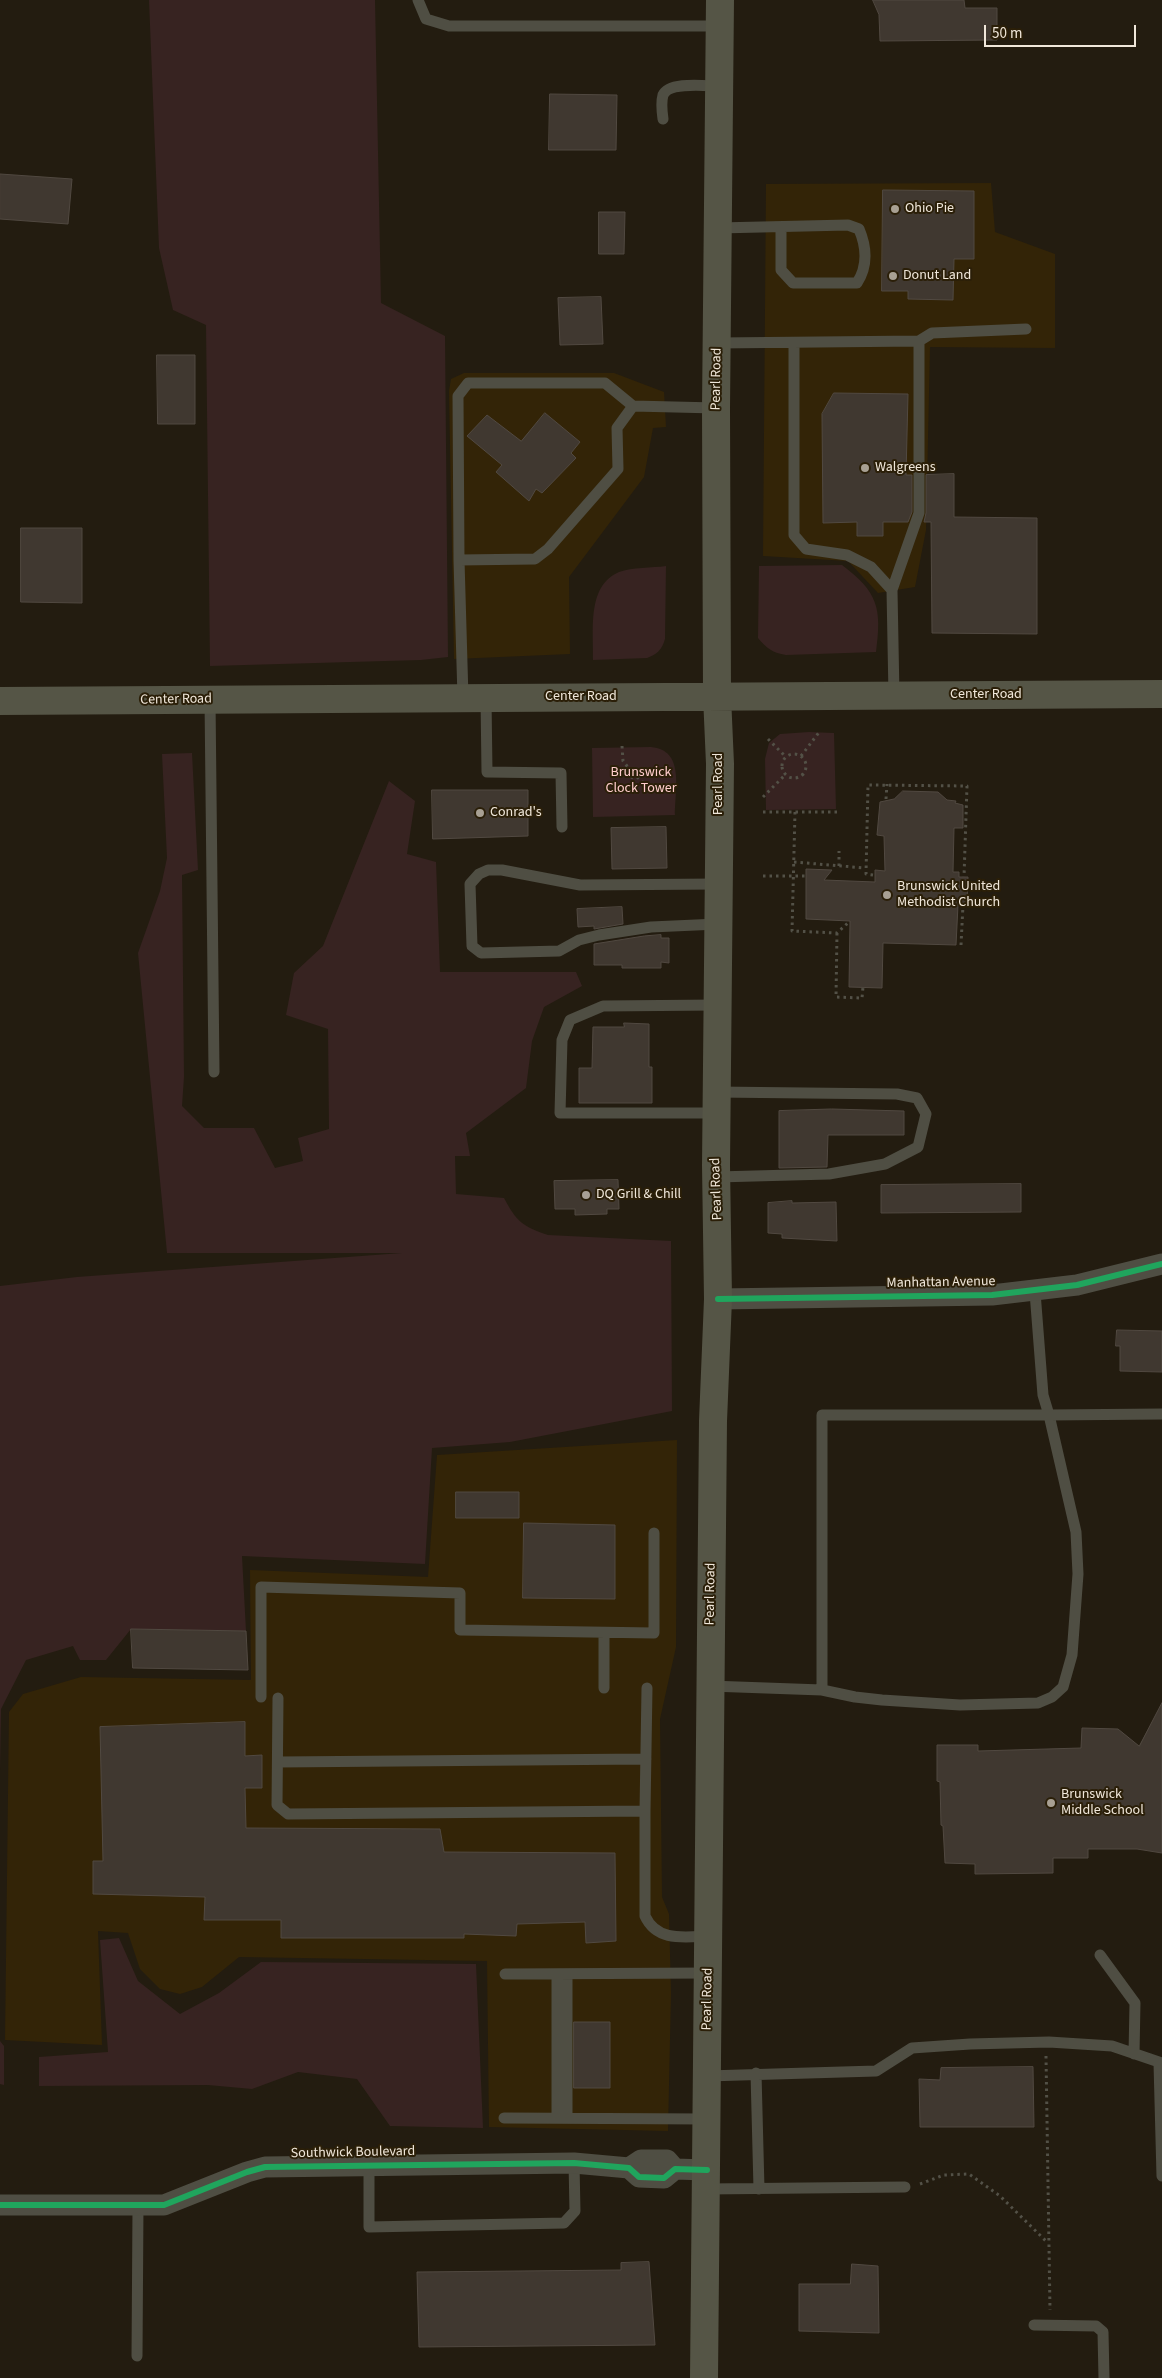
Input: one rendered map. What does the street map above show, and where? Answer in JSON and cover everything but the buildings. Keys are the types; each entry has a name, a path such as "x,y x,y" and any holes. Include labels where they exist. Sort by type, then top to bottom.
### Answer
{"main road":[{"name":"Pearl Road","path":"704,2378 713,1421 718,1299 716,1103 720,764 717,696 716,408 720,13"},
{"name":"Center Road","path":"0,701 1162,694"}],"street":[{"name":"Manhattan Avenue","path":"718,1299 992,1295 1034,1292 1162,1264"},
{"name":"Southwick Boulevard","path":"0,2205 138,2206 164,2204 265,2167 574,2163 629,2168 641,2160 667,2160 675,2169 707,2179"}],"lane":[{"path":"418,0 426,19 449,26 720,13"},
{"path":"662,119 663,96 668,89 675,86 719,86"},
{"path":"718,228 781,227 848,226 860,229 865,243 865,272 857,283 793,283 781,270 781,227"},
{"path":"717,343 918,340 932,334 1026,329"},
{"path":"894,696 892,590 919,513 918,340"},
{"path":"794,343 794,534 806,549 847,555 871,567 892,590"},
{"path":"562,827 560,774 487,772 474,698 459,560 458,396 468,382 605,382 633,406 716,408"},
{"path":"459,560 535,559 548,549 618,468 616,428 633,406"},
{"path":"210,699 214,1072"},
{"path":"718,884 580,886 502,870 488,870 479,874 470,884 472,946 481,953 559,951 579,940 599,935 651,927 718,924"},
{"path":"717,1005 604,1006 570,1020 562,1040 560,1113 897,1094 917,1098 926,1114 918,1147 885,1164 829,1174 717,1177"},
{"path":"710,1686 822,1690 882,1700 960,1705 1038,1703 1052,1697 1063,1687 1072,1655 1078,1574 1076,1532 1043,1394 1034,1292"},
{"path":"822,1690 822,1415 1162,1414"},
{"path":"261,1697 261,1587 460,1593 460,1630 604,1633 654,1632 654,1533"},
{"path":"604,1633 604,1688"},
{"path":"647,1688 645,1916 649,1925 656,1931 674,1937 709,1936"},
{"path":"278,1698 278,1805 288,1814 645,1811"},
{"path":"278,1762 646,1759"},
{"path":"1100,1955 1135,2003 1134,2054"},
{"path":"505,1974 709,1973"},
{"path":"562,1974 562,2118"},
{"path":"707,2076 756,2073 876,2071 912,2048 1046,2042 1112,2046 1161,2063 1162,2176"},
{"path":"756,2073 759,2189"},
{"path":"504,2118 707,2119"},
{"path":"369,2166 370,2227 564,2223 575,2211 574,2163"},
{"path":"707,2179 759,2189 905,2187"},
{"path":"137,2356 138,2206"},
{"path":"1034,2325 1096,2326 1103,2332 1104,2378"}],"path":[{"path":"801,756 820,731"},
{"path":"768,739 786,757"},
{"path":"622,746 623,761 631,771 631,776 637,777 646,785 677,785"},
{"path":"792,754 801,756 806,764 802,774 795,777 786,774 783,764 786,757 792,754"},
{"path":"763,797 786,774"},
{"path":"802,774 806,778"},
{"path":"886,799 887,784"},
{"path":"872,875 866,874 868,785 887,784 967,786 964,877"},
{"path":"763,812 837,812"},
{"path":"795,812 792,930 837,932 850,921"},
{"path":"839,851 839,866"},
{"path":"794,862 866,868"},
{"path":"763,876 806,876"},
{"path":"961,945 963,905"},
{"path":"837,932 836,997 862,998 862,987"},
{"path":"1046,2042 1050,2325"},
{"path":"905,2187 924,2184 944,2175 969,2174 1000,2196 1048,2244"}],"shaded area":[{"path":"991,183 995,232 1055,254 1055,348 930,347 926,530 915,587 878,593 848,561 763,556 766,184"},
{"path":"464,373 614,373 664,392 666,427 653,428 644,477 569,577 570,654 454,659 449,391 451,379"},
{"path":"677,1440 676,1647 660,1719 662,1897 669,1914 671,1993 668,2131 489,2127 487,1961 239,1957 202,1987 180,1994 160,1989 140,1969 128,1933 98,1931 102,2045 5,2040 9,1712 23,1694 81,1677 251,1680 250,1570 428,1577 437,1455"}],"green space":[{"path":"149,0 375,0 381,303 445,336 448,657 421,660 210,666 206,325 173,310 159,248"},
{"path":"842,565 863,584 875,602 878,624 876,652 786,655 764,645 758,638 759,566"},
{"path":"666,566 665,639 661,649 647,658 593,660 594,611 601,588 608,579 624,570"},
{"path":"834,733 836,809 766,810 765,759 769,743 780,734"},
{"name":"Brunswick Clock Tower","path":"651,747 662,750 669,755 674,763 676,772 675,815 593,817 592,748"},
{"path":"192,753 198,870 182,875 184,1077 182,1106 204,1128 254,1128 275,1168 303,1161 298,1138 329,1129 328,1029 286,1015 294,973 323,946 389,781 415,801 407,854 436,862 440,972 576,972 582,986 544,1007 532,1041 526,1088 466,1133 470,1156 455,1156 456,1194 504,1198 512,1212 521,1222 532,1229 548,1235 671,1241 672,1411 510,1442 432,1448 425,1564 242,1556 246,1631 131,1629 106,1660 80,1660 73,1646 26,1660 1,1709 0,1770 0,1286 77,1277 402,1253 167,1253 138,953 160,891 167,858 162,754"},
{"path":"119,1938 138,1981 180,2014 219,1993 261,1962 476,1964 483,2128 390,2126 357,2079 298,2072 252,2089 208,2085 39,2086 39,2057 108,2052 100,1940"},
{"path":"0,2041 4,2046 4,2085 0,2084"}],"cycle path":[{"path":"718,1299 992,1295 1077,1285 1162,1264"},
{"path":"0,2205 164,2205 247,2172 265,2167 574,2163 629,2168 639,2177 664,2178 675,2169 707,2170"}],"place":[{"name":"Ohio Pie","path":"895,209"},
{"name":"Donut Land","path":"893,276"},
{"name":"Walgreens","path":"865,468"},
{"name":"Conrad's","path":"480,813"},
{"name":"Brunswick United Methodist Church","path":"887,895"},
{"name":"DQ Grill & Chill","path":"586,1195"},
{"name":"Brunswick Middle School","path":"1051,1803"}]}
